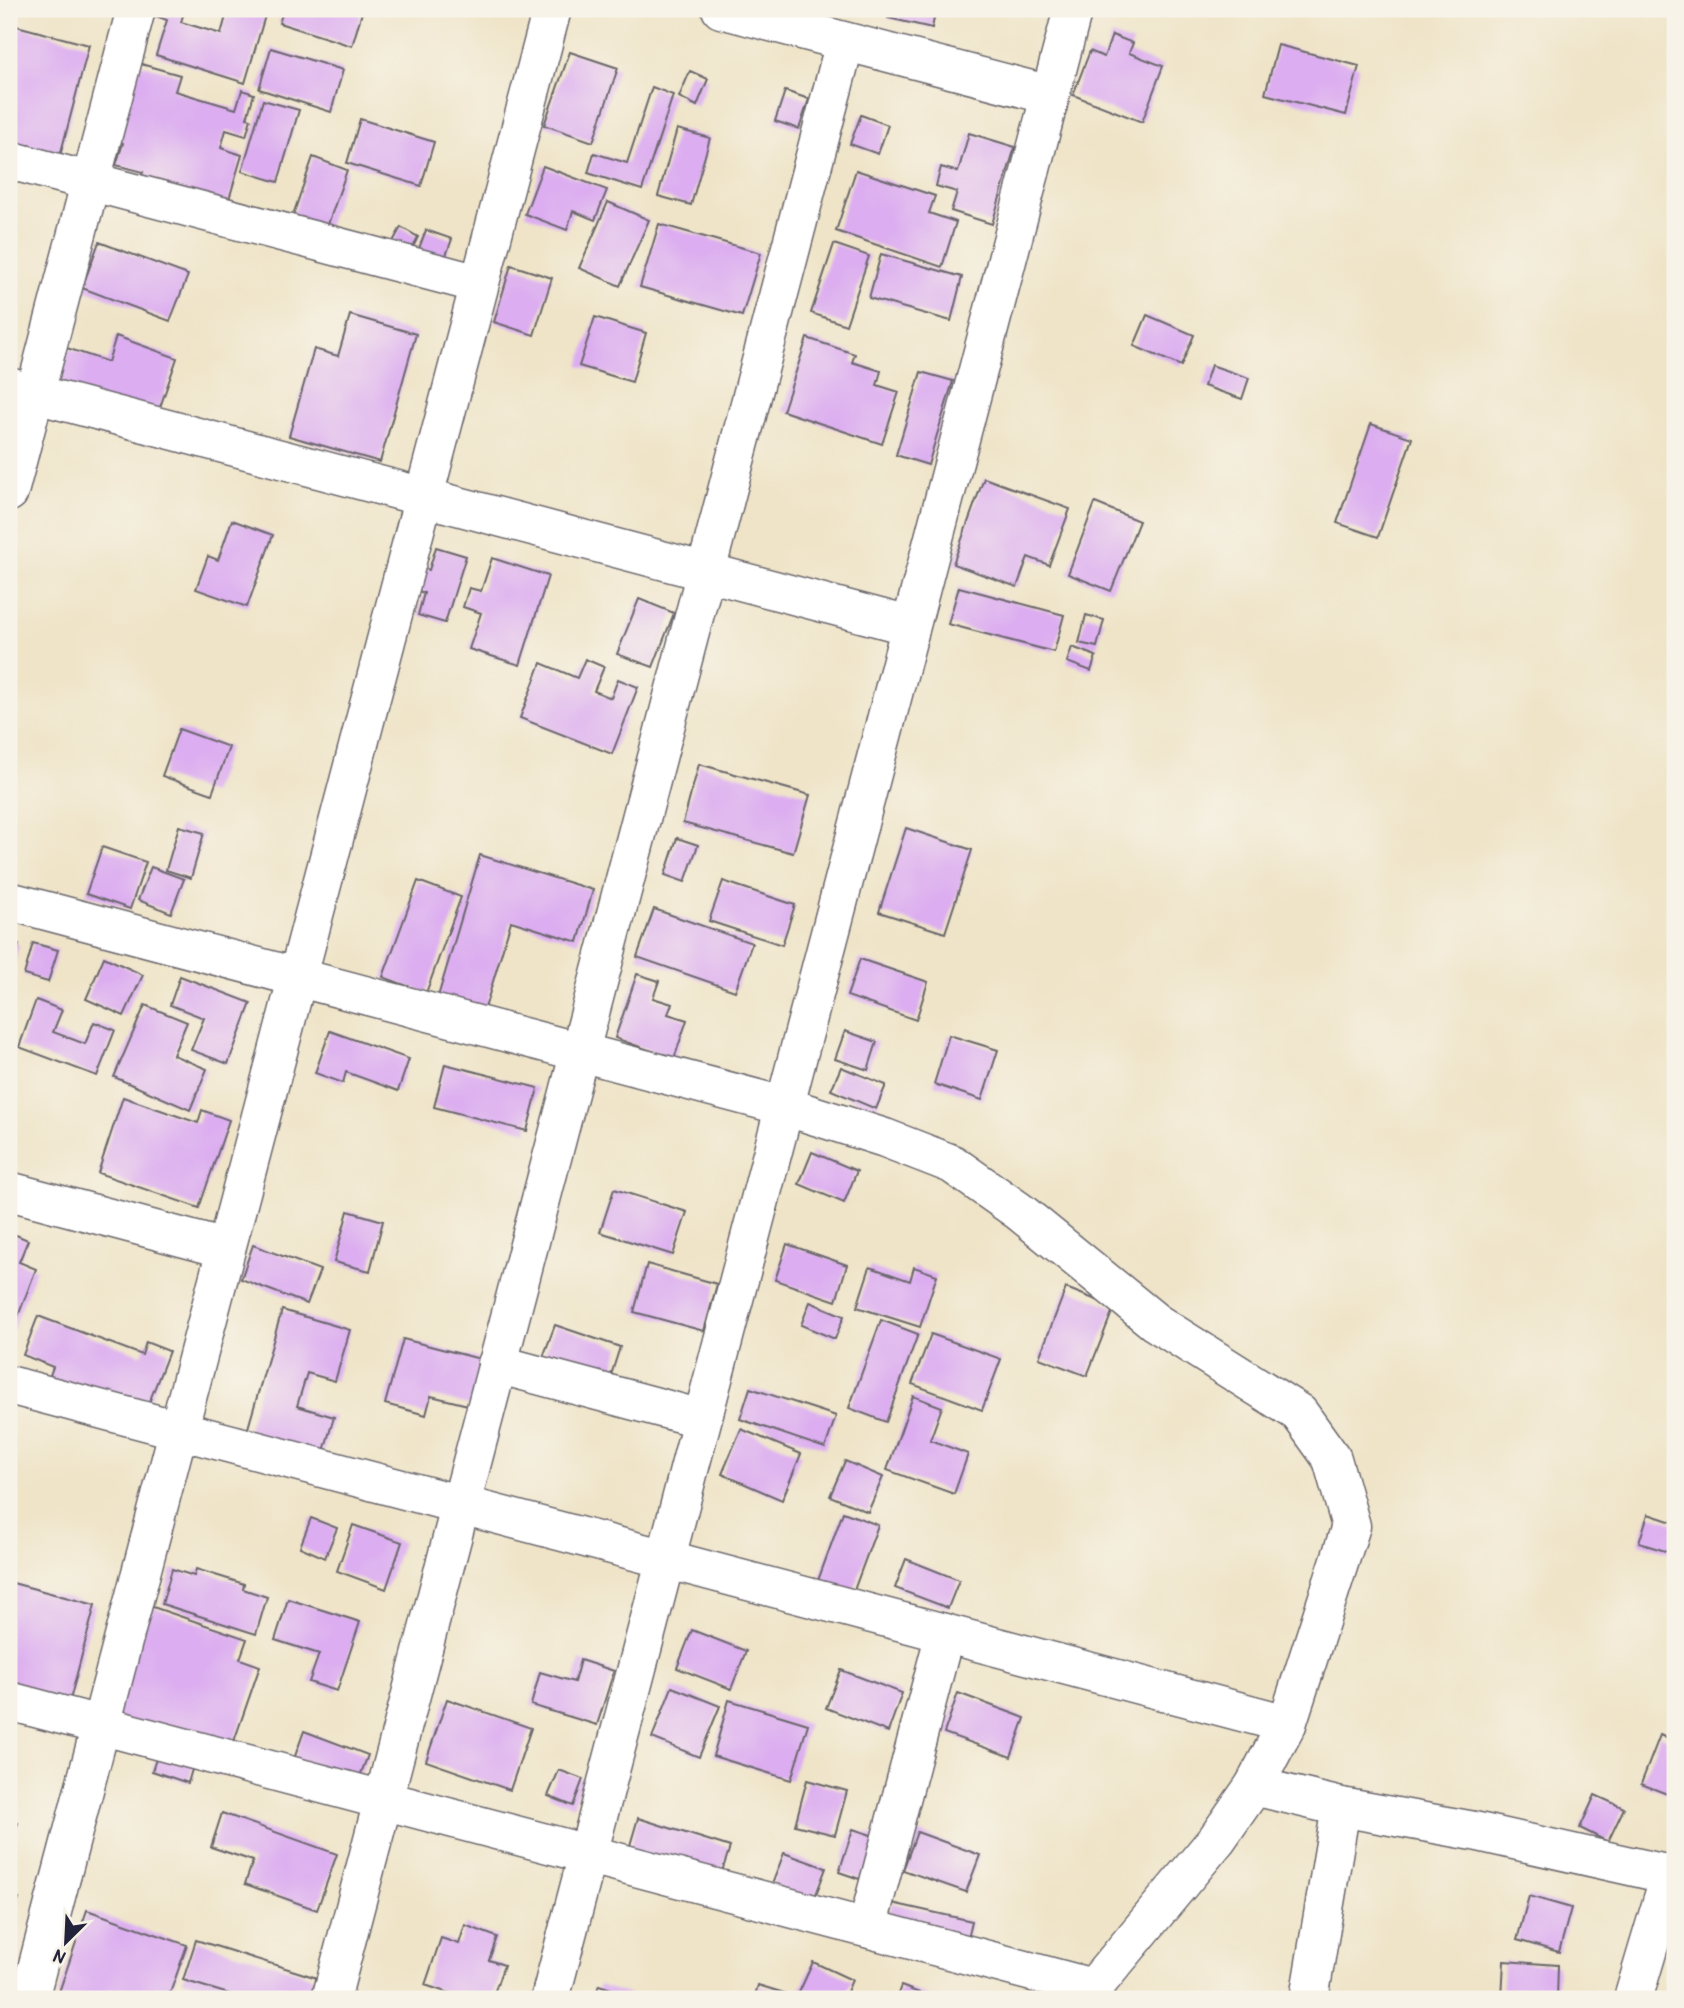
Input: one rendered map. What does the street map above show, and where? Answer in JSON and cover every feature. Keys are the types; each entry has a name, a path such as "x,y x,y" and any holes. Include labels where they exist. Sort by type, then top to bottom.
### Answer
{"street":[{"path":"9,492 22,391 90,181 136,9"},
{"path":"29,1999 552,9"},
{"path":"721,9 1050,96"},
{"path":"550,1999 1073,9"},
{"path":"331,1999 845,41"},
{"path":"9,160 479,284"},
{"path":"22,391 911,626"},
{"path":"9,901 784,1106 885,1138 952,1164 1020,1212 1156,1322 1299,1413 1332,1459 1351,1526 1287,1724 1254,1786 1217,1839 1091,1994 867,1928 9,1701"},
{"path":"9,1191 226,1249"},
{"path":"498,1364 702,1419"},
{"path":"9,1385 1287,1724"},
{"path":"867,1928 945,1633"},
{"path":"1254,1786 1341,1807 1474,1831 1673,1876 1633,1999"},
{"path":"1309,1999 1341,1807"}],"building":[{"path":"149,9 185,9 181,22 221,34 228,9 267,9 245,83 156,55 167,20 148,13"},
{"path":"284,9 363,9 352,46 279,23"},
{"path":"890,9 936,9 932,28 888,18"},
{"path":"9,24 89,45 54,179 9,167"},
{"path":"1112,35 1133,43 1129,53 1163,66 1142,122 1073,95 1090,51 1104,57"},
{"path":"1278,45 1359,66 1346,115 1265,94"},
{"path":"271,48 343,70 331,112 259,89"},
{"path":"570,52 618,68 593,142 544,125"},
{"path":"141,64 180,75 175,91 236,109 242,90 254,94 247,118 251,119 246,136 226,130 221,148 242,155 225,213 138,187 143,172 116,165 123,143 112,139"},
{"path":"690,71 708,79 697,106 679,97"},
{"path":"652,87 673,95 642,190 588,173 594,153 627,163"},
{"path":"785,91 809,99 799,129 775,121"},
{"path":"263,100 299,110 278,182 242,171"},
{"path":"861,115 888,125 878,154 850,144"},
{"path":"360,119 434,142 421,186 347,163"},
{"path":"677,129 710,138 691,205 658,196"},
{"path":"969,133 1015,147 992,224 951,211 957,192 936,186 941,167 958,172"},
{"path":"313,157 347,170 325,233 291,221"},
{"path":"543,166 607,190 595,220 573,211 567,230 525,214"},
{"path":"856,170 935,196 929,213 956,222 942,267 836,231"},
{"path":"608,202 649,220 620,286 579,268"},
{"path":"659,224 761,253 742,316 640,287"},
{"path":"401,227 418,237 408,257 390,247"},
{"path":"426,230 452,239 441,269 415,259"},
{"path":"99,242 188,275 170,321 82,288"},
{"path":"834,244 869,256 846,325 811,313"},
{"path":"881,254 962,277 951,321 869,298"},
{"path":"511,265 552,278 534,335 494,322"},
{"path":"350,315 416,334 380,462 289,436 314,349 338,356"},
{"path":"1147,315 1194,335 1181,366 1134,346"},
{"path":"595,317 646,333 632,382 579,366"},
{"path":"116,336 177,358 149,439 47,404 67,348 108,362"},
{"path":"807,338 855,354 852,362 881,371 877,385 899,392 882,444 783,411"},
{"path":"1211,365 1249,378 1242,399 1204,386"},
{"path":"921,372 953,381 928,465 896,455"},
{"path":"1371,424 1412,438 1378,537 1337,523"},
{"path":"984,478 1070,509 1049,565 1028,557 1017,587 953,564"},
{"path":"1095,503 1139,521 1111,591 1068,574"},
{"path":"232,520 273,535 247,607 196,589 208,556 218,560"},
{"path":"436,547 466,556 445,623 418,615 424,593 410,588 417,566 429,570"},
{"path":"492,558 548,576 520,665 469,649 481,613 463,607 469,588 481,591"},
{"path":"959,587 1064,615 1054,652 948,624"},
{"path":"639,599 674,613 653,667 617,654"},
{"path":"1086,615 1104,620 1097,647 1079,643"},
{"path":"1072,647 1096,656 1091,671 1067,662"},
{"path":"585,659 604,667 594,691 611,698 618,679 638,687 612,754 520,718 541,663 577,678"},
{"path":"179,729 229,747 212,794 162,776"},
{"path":"699,764 810,795 793,853 683,823"},
{"path":"179,826 204,833 191,878 166,870"},
{"path":"906,828 972,850 945,933 879,912"},
{"path":"677,838 698,845 685,882 665,875"},
{"path":"102,847 146,862 130,909 86,894"},
{"path":"480,855 593,890 578,942 511,921 483,1015 437,1000"},
{"path":"151,867 184,879 171,913 138,900"},
{"path":"418,881 461,897 426,993 383,977"},
{"path":"723,881 795,905 782,945 709,921"},
{"path":"654,909 752,943 735,991 637,957"},
{"path":"9,942 19,945 10,980 9,980"},
{"path":"33,943 58,950 48,982 24,975"},
{"path":"104,957 143,975 124,1016 86,999"},
{"path":"860,959 928,982 916,1020 847,996"},
{"path":"637,974 659,981 653,998 672,1004 668,1014 687,1020 674,1059 615,1038"},
{"path":"180,976 251,1003 228,1064 191,1050 204,1018 170,1005"},
{"path":"36,1000 62,1010 53,1032 85,1044 94,1022 115,1030 97,1076 19,1047"},
{"path":"145,1005 187,1022 173,1055 207,1069 190,1110 114,1077"},
{"path":"330,1031 409,1059 398,1091 346,1072 343,1083 315,1073"},
{"path":"845,1031 877,1042 868,1070 835,1059"},
{"path":"949,1035 998,1050 982,1100 934,1084"},
{"path":"445,1064 538,1088 527,1131 434,1107"},
{"path":"841,1067 886,1085 876,1109 831,1090"},
{"path":"123,1097 198,1123 202,1110 229,1120 199,1208 98,1173"},
{"path":"812,1152 857,1171 844,1203 799,1184"},
{"path":"614,1189 687,1212 673,1255 600,1232"},
{"path":"348,1211 383,1221 370,1271 334,1262"},
{"path":"9,1232 28,1240 19,1262 36,1269 12,1332 9,1331"},
{"path":"787,1244 847,1265 836,1301 775,1280"},
{"path":"253,1245 320,1270 307,1304 241,1279"},
{"path":"647,1264 717,1284 704,1331 634,1312"},
{"path":"870,1267 910,1281 914,1267 937,1275 920,1327 857,1307"},
{"path":"1066,1288 1114,1307 1087,1376 1039,1358"},
{"path":"810,1302 844,1316 835,1339 801,1325"},
{"path":"282,1310 350,1330 335,1381 307,1373 297,1406 334,1417 322,1458 246,1435"},
{"path":"38,1316 142,1355 146,1342 169,1351 140,1426 45,1389 53,1367 23,1355"},
{"path":"881,1320 918,1334 886,1422 849,1408"},
{"path":"555,1325 620,1347 605,1394 538,1371"},
{"path":"931,1334 1001,1359 982,1410 912,1384"},
{"path":"403,1339 484,1360 472,1406 431,1396 426,1415 385,1404"},
{"path":"750,1388 836,1416 825,1448 740,1419"},
{"path":"913,1396 942,1407 930,1440 968,1454 954,1494 887,1470"},
{"path":"741,1429 801,1454 782,1500 722,1474"},
{"path":"845,1461 883,1477 868,1512 830,1496"},
{"path":"843,1512 878,1525 850,1601 815,1589"},
{"path":"1648,1514 1675,1523 1675,1554 1639,1543"},
{"path":"311,1518 337,1528 325,1558 300,1547"},
{"path":"353,1525 402,1542 386,1589 337,1571"},
{"path":"906,1559 959,1580 948,1608 895,1588"},
{"path":"172,1569 194,1576 196,1569 244,1584 243,1589 267,1597 256,1634 162,1604"},
{"path":"9,1582 95,1605 65,1719 9,1704"},
{"path":"288,1599 360,1622 337,1691 309,1682 319,1654 275,1640"},
{"path":"150,1606 247,1639 240,1659 260,1666 222,1776 193,1766 188,1783 152,1771 159,1750 108,1732"},
{"path":"692,1630 746,1651 731,1689 677,1668"},
{"path":"580,1660 614,1671 597,1725 531,1705 540,1672 574,1682"},
{"path":"841,1670 902,1693 888,1732 826,1708"},
{"path":"672,1687 720,1706 699,1757 652,1738"},
{"path":"958,1693 1025,1718 1011,1757 944,1733"},
{"path":"447,1699 531,1728 510,1790 426,1761"},
{"path":"729,1700 808,1724 791,1780 713,1756"},
{"path":"304,1731 368,1755 352,1797 289,1773"},
{"path":"1660,1735 1675,1742 1675,1797 1641,1784"},
{"path":"559,1770 583,1779 573,1806 548,1796"},
{"path":"807,1780 847,1791 835,1835 795,1825"},
{"path":"1595,1795 1624,1808 1608,1842 1580,1828"},
{"path":"222,1813 337,1854 317,1910 245,1884 253,1861 211,1847"},
{"path":"638,1818 730,1847 717,1887 626,1859"},
{"path":"9,1820 18,1823 9,1847"},
{"path":"853,1829 895,1843 880,1886 839,1872"},
{"path":"917,1832 980,1855 966,1892 903,1870"},
{"path":"784,1853 826,1868 810,1910 768,1895"},
{"path":"9,1896 19,1899 9,1927"},
{"path":"1529,1896 1571,1908 1559,1952 1517,1940"},
{"path":"892,1903 972,1921 966,1947 886,1929"},
{"path":"87,1910 187,1945 168,1999 57,1998"},
{"path":"465,1925 497,1937 489,1960 504,1965 492,1999 467,1999 425,1985 441,1938 459,1944"},
{"path":"196,1940 317,1978 310,1999 245,1999 183,1980"},
{"path":"1504,1961 1558,1965 1557,1999 1502,1998"},
{"path":"813,1962 852,1980 844,1999 796,1999"},
{"path":"599,1985 642,1999 594,1999"},
{"path":"758,1985 791,1995 790,1999 754,1999"},
{"path":"901,1986 935,1999 896,1999"}]}
